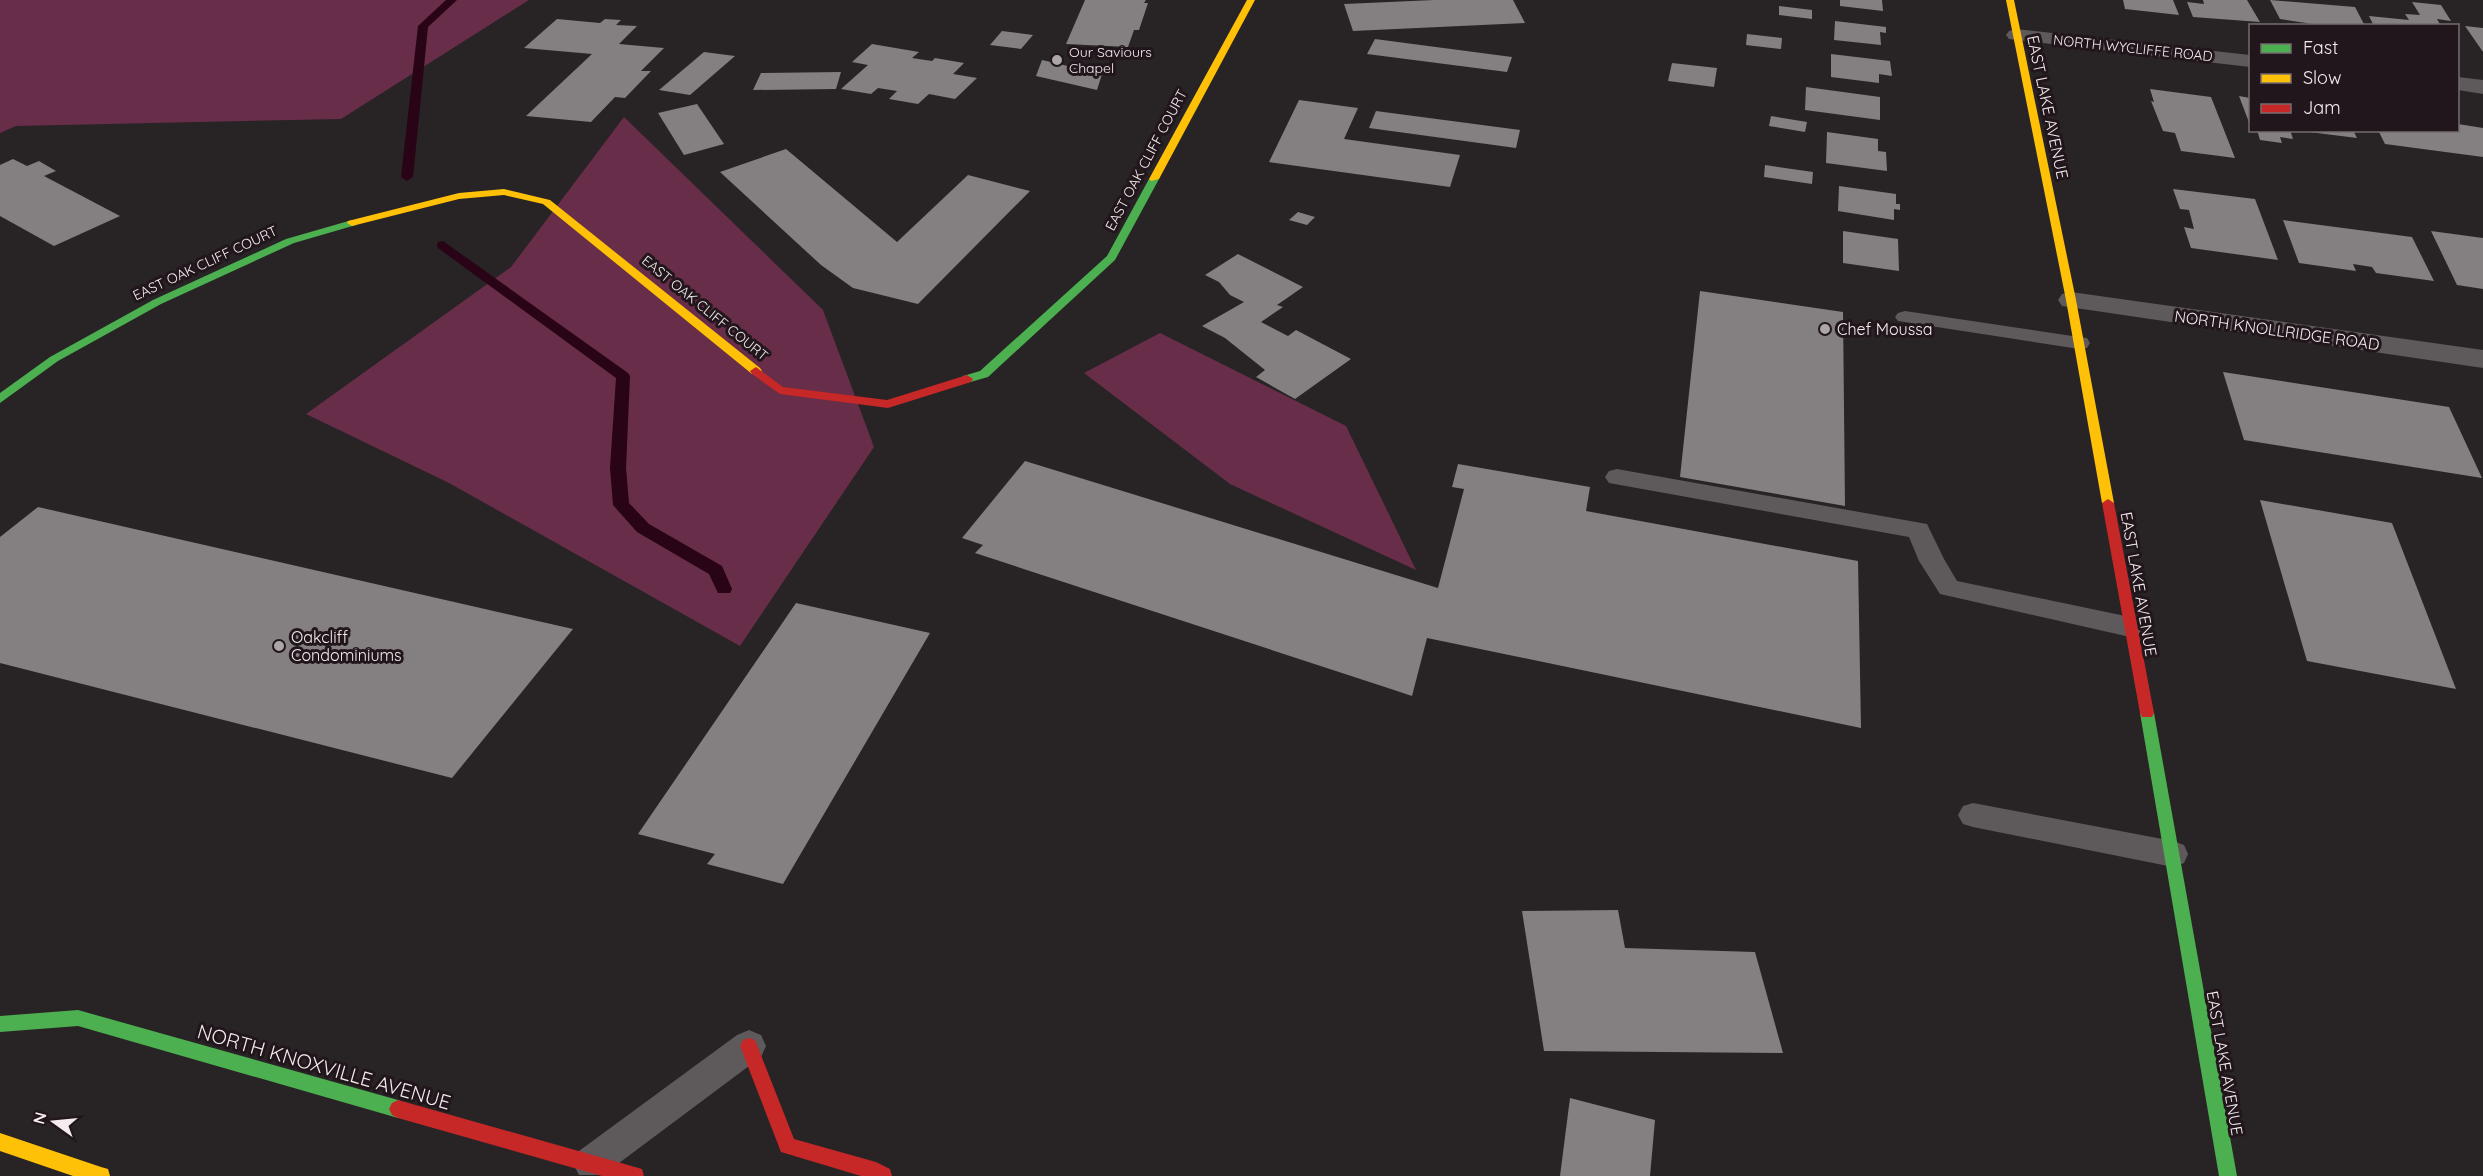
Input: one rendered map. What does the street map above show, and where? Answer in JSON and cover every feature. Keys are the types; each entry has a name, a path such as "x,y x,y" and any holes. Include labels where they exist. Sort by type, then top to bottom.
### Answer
{"street":[{"name":"EAST OAK CLIFF COURT","path":"0,399 54,359 157,302 290,241 448,198 504,192 546,202 780,390 888,404 984,374 1111,258 1251,0"},
{"name":"EAST LAKE AVENUE","path":"2010,0 2071,300 2174,854 2228,1176"},
{"name":"NORTH WYCLIFFE ROAD","path":"2016,35 2249,61"},
{"path":"2459,84 2483,87"},
{"name":"NORTH KNOLLRIDGE ROAD","path":"2071,300 2483,359"},
{"name":"NORTH KNOXVILLE AVENUE","path":"0,1024 78,1018 635,1176"},
{"path":"749,1046 788,1146 876,1171 883,1176"},
{"path":"0,1142 101,1176"}],"lane":[{"path":"1905,317 2079,343"},
{"path":"1617,477 1918,530 1932,561 1949,588 2130,627"},
{"path":"1973,815 2174,854"},
{"path":"591,1163 749,1046"}],"shaded area":[{"path":"0,0 529,0 341,119 16,126 0,133"},
{"path":"624,117 823,310 874,447 740,646 449,483 306,414 511,267"},
{"path":"1160,333 1346,426 1416,570 1230,484 1084,373"}],"building":[{"path":"1085,0 1146,0 1144,3 1148,3 1139,30 1134,30 1128,47 1066,44"},
{"path":"1434,0 1513,0 1525,23 1353,31 1344,4"},
{"path":"1840,0 1882,0 1883,11 1840,6"},
{"path":"2123,0 2173,0 2179,15 2125,9"},
{"path":"2203,0 2247,0 2260,22 2193,17 2187,2 2204,4"},
{"path":"2270,0 2355,7 2364,24 2313,24 2280,19"},
{"path":"2412,2 2441,5 2451,21 2437,19 2440,24 2373,24 2369,16 2409,20 2405,14 2420,15"},
{"path":"1779,6 1812,10 1812,19 1779,15"},
{"path":"557,19 600,23 605,19 621,20 616,25 637,26 619,44 664,48 641,71 651,71 625,98 615,97 591,122 526,116 592,54 524,48"},
{"path":"1835,21 1886,27 1886,33 1880,32 1881,45 1834,40"},
{"path":"2465,26 2483,28 2483,52"},
{"path":"1002,31 1033,35 1021,49 990,45"},
{"path":"1747,34 1782,38 1781,49 1746,45"},
{"path":"1375,39 1512,57 1507,72 1367,54"},
{"path":"872,44 919,52 912,58 932,61 935,58 964,63 953,74 977,78 955,99 929,94 918,104 889,99 897,91 878,88 871,94 841,89 868,65 852,62"},
{"path":"704,52 735,56 690,95 659,90"},
{"path":"1831,54 1890,61 1892,76 1879,74 1879,83 1831,77"},
{"path":"1042,60 1102,74 1097,90 1036,76"},
{"path":"1672,63 1717,68 1714,87 1668,81"},
{"path":"841,72 836,89 753,90 761,73"},
{"path":"1806,87 1880,97 1880,120 1805,110"},
{"path":"2150,89 2211,97 2235,158 2181,151 2175,133 2163,131 2151,101 2154,102"},
{"path":"2239,96 2249,98 2249,122"},
{"path":"1299,100 1358,108 1344,139 1460,155 1450,187 1269,162"},
{"path":"697,104 724,144 684,155 658,113"},
{"path":"1376,111 1520,130 1516,148 1369,128"},
{"path":"1771,116 1807,122 1805,132 1769,126"},
{"path":"2459,124 2483,128 2483,157 2385,144 2379,132 2459,132"},
{"path":"1827,132 1878,139 1878,151 1886,152 1887,171 1826,163"},
{"path":"2258,132 2291,132 2293,139 2280,137 2282,143 2260,140"},
{"path":"2309,132 2354,132 2357,138"},
{"path":"786,149 897,242 968,175 1030,191 918,304 853,288 821,265 720,172"},
{"path":"13,159 27,166 39,161 56,171 44,176 120,216 54,246 0,216 0,165"},
{"path":"1765,165 1813,172 1812,184 1764,177"},
{"path":"1839,186 1896,194 1896,204 1900,204 1900,210 1894,209 1894,220 1838,211"},
{"path":"2173,189 2255,199 2278,260 2191,248 2184,227 2194,229 2189,210 2180,209"},
{"path":"1298,212 1315,217 1307,225 1289,220"},
{"path":"2283,220 2412,237 2434,281 2376,273 2372,267 2353,264 2356,271 2299,263"},
{"path":"1843,231 1898,239 1899,271 1843,263"},
{"path":"2431,231 2483,238 2483,289 2457,285"},
{"path":"1238,254 1303,287 1277,305 1283,307 1261,322 1288,336 1296,330 1351,359 1295,399 1256,377 1265,370 1225,338 1202,326 1244,302 1230,295 1219,282 1205,275"},
{"path":"1700,291 1843,312 1845,506 1680,477"},
{"path":"2223,372 2449,407 2482,478 2244,440"},
{"path":"1025,461 1438,588 1464,489 1452,487 1458,464 1590,487 1586,511 1858,561 1861,728 1427,638 1412,696 975,553 983,545 962,538"},
{"path":"2260,500 2392,523 2456,689 2307,661"},
{"name":"Oakcliff Condominiums","path":"38,507 573,629 452,778 0,663 0,537"},
{"path":"796,603 930,633 783,884 707,864 715,854 638,834"},
{"path":"1618,910 1625,948 1755,952 1783,1053 1544,1051 1522,911"},
{"path":"1570,1098 1655,1120 1650,1176 1560,1176"}],"waterway":[{"path":"407,177 423,26 452,0"},
{"path":"443,245 623,376 618,468 621,505 643,528 716,570 724,589"}],"traffic: fast":[{"path":"967,379 984,374 1111,258 1154,179"},
{"path":"0,399 54,359 157,302 290,241 352,223"},
{"path":"2147,713 2228,1176"},
{"path":"0,1024 78,1018 398,1109"}],"traffic: slow":[{"path":"1154,179 1251,0"},
{"path":"2010,0 2071,300 2108,503"},
{"path":"352,223 459,196 504,192 546,202 756,371"},
{"path":"0,1142 101,1176"}],"traffic: jam":[{"path":"756,371 780,390 888,404 967,379"},
{"path":"2108,503 2147,713"},
{"path":"749,1046 788,1146 876,1171 883,1176"},
{"path":"398,1109 635,1176"}],"place":[{"name":"Our Saviours Chapel","path":"1057,60"},
{"name":"Chef Moussa","path":"1825,329"},
{"name":"Oakcliff Condominiums","path":"279,646"}]}
